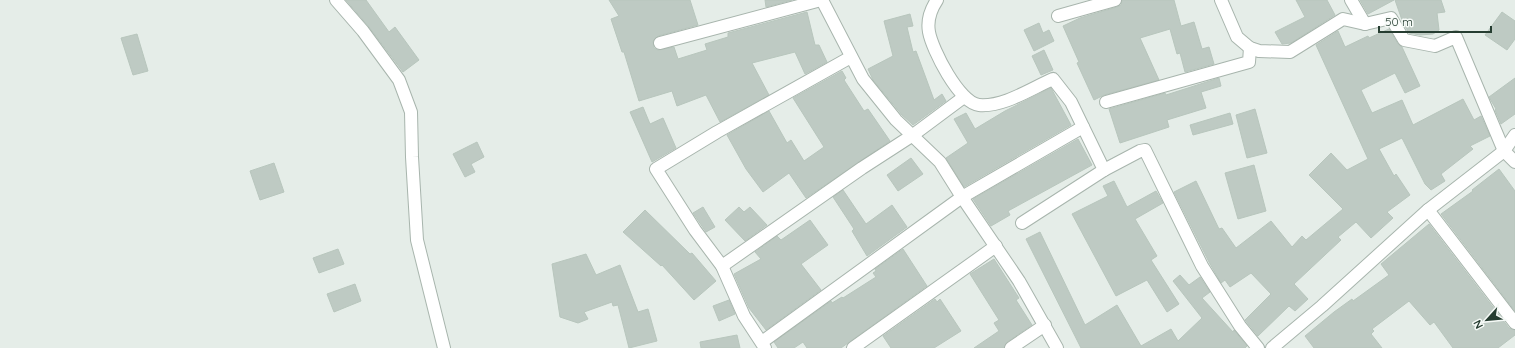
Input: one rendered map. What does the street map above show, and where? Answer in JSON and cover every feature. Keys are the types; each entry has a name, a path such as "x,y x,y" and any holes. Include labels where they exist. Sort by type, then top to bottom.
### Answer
{"street":[{"path":"336,0 363,31 399,80 411,112 412,157 418,240 444,348"},
{"path":"660,43 821,0 863,79 896,120 940,162 1019,281 1057,348"},
{"path":"1058,16 1115,0"},
{"path":"1221,0 1237,37 1250,48 1259,51 1290,52 1343,19 1365,24 1391,18 1404,40 1435,46 1456,37 1504,151 1515,162"},
{"path":"1351,0 1365,24"},
{"path":"935,1 930,11 929,31 941,65 964,97 977,105 998,104 1053,79 1071,102 1104,170"},
{"path":"1106,102 1249,62 1250,48"},
{"path":"851,57 717,132 656,169 695,230 722,266 744,316 764,345 962,197 1083,127"},
{"path":"722,266 855,172 913,135 964,97"},
{"path":"1272,348 1322,306 1428,210 1504,151 1515,136"},
{"path":"1022,223 1104,170 1140,151 1145,150 1202,266 1236,320 1258,348"},
{"path":"1428,210 1515,323"},
{"path":"853,348 996,246"},
{"path":"1011,348 1044,325"}],"building":[{"path":"346,0 366,0 389,32 395,27 419,60 403,72 369,27"},
{"path":"609,0 690,0 698,25 658,36 653,41 654,48 658,50 674,47 678,59 707,50 705,44 728,37 728,33 807,12 815,45 819,45 827,62 805,74 795,52 752,63 769,95 720,122 706,95 677,106 672,91 639,101 624,52 622,52 611,19 619,16"},
{"path":"765,0 792,0 766,7"},
{"path":"1122,0 1174,0 1181,26 1194,22 1202,49 1209,47 1214,64 1185,72 1180,53 1177,54 1170,29 1140,38 1159,80 1104,95 1094,100 1077,63 1079,62 1063,26 1080,18 1117,7 1121,5"},
{"path":"1296,0 1327,0 1335,15 1291,43 1282,44 1275,32 1305,17"},
{"path":"1360,0 1394,0 1368,14"},
{"path":"1395,0 1441,0 1445,12 1437,13 1439,30 1433,34 1420,35 1409,33 1403,23"},
{"path":"1502,12 1515,21 1515,39 1507,50 1485,35"},
{"path":"910,14 913,26 907,27 913,52 916,51 934,100 942,94 946,101 913,125 902,115 873,80 868,69 893,56 884,21"},
{"path":"1039,23 1043,33 1049,30 1054,41 1034,51 1024,30"},
{"path":"1389,29 1398,44 1402,47 1420,86 1405,93 1395,73 1361,90 1372,113 1402,100 1413,125 1463,99 1474,120 1481,116 1490,136 1470,146 1473,149 1441,174 1445,181 1431,190 1425,184 1402,138 1379,149 1394,176 1396,174 1410,195 1387,212 1393,218 1371,238 1356,222 1338,237 1341,240 1294,284 1308,299 1295,311 1289,306 1258,336 1245,320 1271,294 1251,273 1230,287 1225,280 1221,283 1174,192 1196,181 1219,229 1222,228 1236,248 1271,221 1292,247 1302,236 1306,240 1343,209 1309,175 1331,153 1347,170 1368,159 1316,45 1338,31 1345,47 1368,36 1369,38"},
{"path":"137,34 148,71 133,75 121,38"},
{"path":"1044,50 1053,70 1041,75 1032,56"},
{"path":"842,71 846,78 844,80 864,111 868,109 890,141 806,198 789,173 763,192 746,169 727,135 769,111 787,143 791,140 804,161 824,147 793,98"},
{"path":"1219,78 1221,86 1201,92 1206,108 1167,120 1169,127 1120,143 1109,109 1165,93 1166,95"},
{"path":"1515,78 1515,114 1501,124 1495,110 1496,109 1489,97"},
{"path":"1051,88 1071,125 964,187 946,158 968,143 954,119 966,113 975,129 1005,111"},
{"path":"643,107 650,124 663,118 676,148 652,162 630,112"},
{"path":"1255,109 1267,153 1247,158 1236,115"},
{"path":"1230,113 1233,124 1193,135 1190,125"},
{"path":"1078,139 1092,165 1008,211 1010,215 991,226 973,199"},
{"path":"477,142 484,157 471,164 475,172 465,177 453,154"},
{"path":"911,158 923,174 898,191 887,175"},
{"path":"274,163 284,192 260,200 250,171"},
{"path":"1254,165 1266,211 1238,219 1225,173"},
{"path":"1499,169 1515,191 1515,311 1441,214 1473,191 1472,190"},
{"path":"1114,181 1127,207 1156,191 1163,203 1135,219 1157,256 1151,260 1179,304 1167,312 1147,280 1116,296 1072,214 1108,196 1103,186"},
{"path":"843,190 866,224 892,205 907,227 867,256 852,231 854,229 833,197"},
{"path":"703,207 715,227 706,232 693,213"},
{"path":"739,207 744,212 750,207 767,225 745,241 725,220"},
{"path":"645,210 690,254 692,253 716,281 694,300 662,265 661,266 623,232"},
{"path":"810,220 828,245 801,264 821,290 766,330 749,308 734,274 761,259 755,252 777,236 781,240"},
{"path":"1429,224 1509,328 1515,330 1515,335 1498,348 1453,348 1434,322 1430,325 1409,301 1372,329 1374,331 1371,334 1382,348 1314,348 1305,336 1334,312 1352,299 1353,301 1389,275 1381,264"},
{"path":"1040,232 1085,325 1117,305 1141,346 1171,329 1178,341 1202,318 1173,281 1180,275 1189,285 1200,277 1210,292 1202,298 1233,332 1234,330 1247,346 1245,348 1081,348 1026,239"},
{"path":"338,249 344,264 319,273 313,258"},
{"path":"903,249 927,286 841,348 807,348 803,342 794,348 778,348 774,342 831,301 832,303 842,297 843,298 876,277 873,273 876,271 875,269"},
{"path":"586,254 596,275 620,265 638,312 648,309 657,341 629,348 618,305 613,306 612,302 584,312 588,319 578,323 560,317 552,264"},
{"path":"994,259 1019,298 1016,300 1032,325 1007,342 1004,348 974,348 999,331 994,323 999,320 970,274"},
{"path":"355,284 361,301 334,312 327,294"},
{"path":"935,299 937,302 940,299 961,331 934,348 891,348 883,336"},
{"path":"729,300 735,314 719,321 713,306"},
{"path":"737,335 740,348 701,348 700,342"}]}
